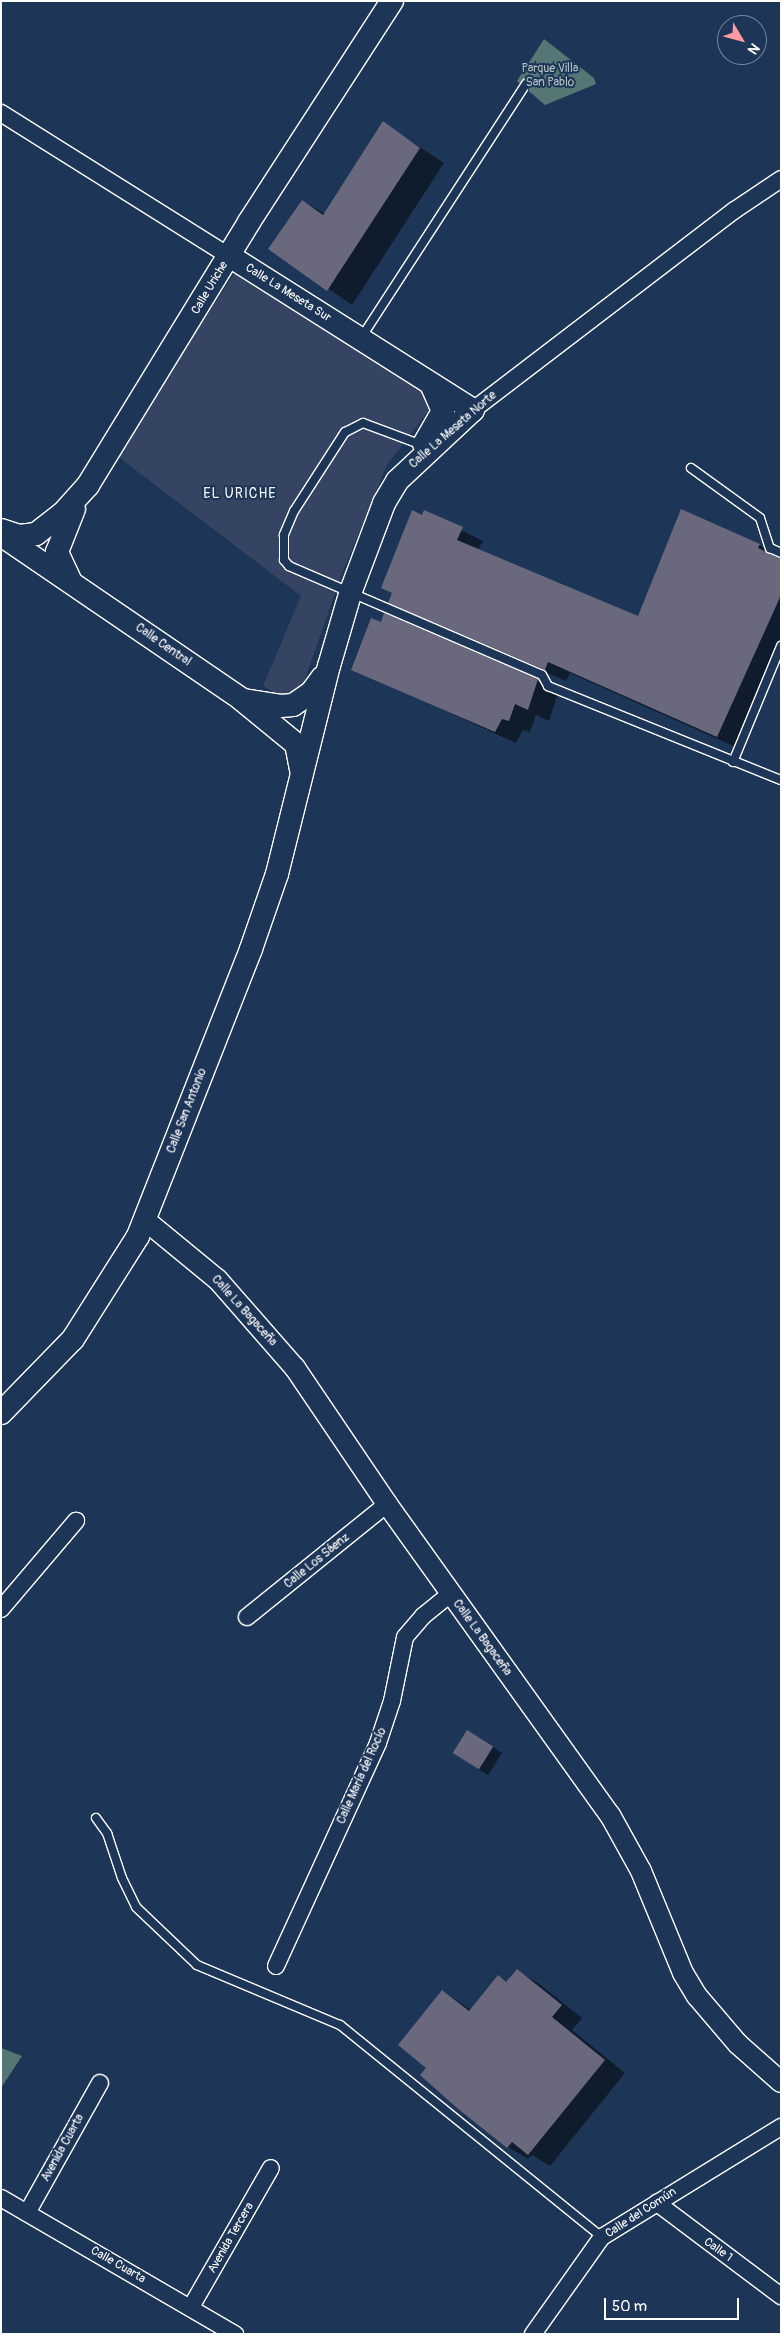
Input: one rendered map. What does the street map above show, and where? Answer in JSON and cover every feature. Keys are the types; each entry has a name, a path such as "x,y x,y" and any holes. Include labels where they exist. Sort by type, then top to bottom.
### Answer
{"main road":[{"name":"Calle Uriche","path":"1,530 19,536 36,534 62,514 88,485 229,256 392,1"},
{"name":"Calle La Meseta Sur","path":"229,256 432,386 473,410"},
{"path":"213,284 236,267 254,271"},
{"path":"396,481 423,445 444,411 432,386"},
{"name":"Calle La Meseta Norte","path":"302,772 329,666 351,591 384,503 396,481 473,410"},
{"path":"71,582 57,552 71,514 88,485"},
{"name":"Calle Central","path":"1,534 241,699 296,744 302,772"},
{"path":"241,699 264,704 293,705 311,694 329,666"},
{"name":"Calle San Antonio","path":"1,1413 73,1339 145,1220 251,949 277,874 302,772"}],"street":[{"name":"Calle La Meseta Sur","path":"1,113 229,256"},
{"name":"Calle La Meseta Norte","path":"473,410 735,210 781,179"},
{"name":"Calle La Bagaceña","path":"145,1220 218,1280 295,1368 450,1594 610,1815 641,1872 683,1973 697,1996 738,2044 781,2082"},
{"name":"Calle Los Sáenz","path":"247,1617 387,1504"},
{"path":"1,1609 76,1521"},
{"name":"Calle María del Rocío","path":"276,1966 378,1743 392,1701 405,1637 423,1616 450,1594"},
{"name":"Avenida Cuarta","path":"27,2213 100,2083"},
{"name":"Calle del Común","path":"533,2334 602,2237 781,2127"},
{"name":"Avenida Tercera","path":"191,2307 271,2168"},
{"name":"Calle Cuarta","path":"1,2198 235,2334"},
{"name":"Calle 1","path":"657,2203 781,2296"}],"lane":[{"path":"360,339 526,84"},
{"path":"423,445 363,423 355,425 345,432 324,462 294,512 284,535 284,560 289,566 351,591 542,675 548,686 781,780"},
{"path":"691,468 760,518 770,548 781,552"},
{"path":"733,762 781,646"},
{"path":"96,1818 107,1833 122,1878 136,1906 197,1965 340,2025 602,2237"}],"shaded area":[{"path":"237,269 432,393 433,405 387,465 343,571 300,693 284,698 263,686 301,596 116,455"}],"green space":[{"name":"Parque Villa San Pablo","path":"544,39 594,78 596,84 545,105 517,81"},
{"path":"1,2048 22,2056 1,2088"}],"building":[{"path":"383,121 420,148 327,291 268,249 302,200 323,215"},
{"path":"681,509 760,544 758,548 781,559 781,595 717,737 548,662 545,670 388,603 392,593 381,588 412,510 422,515 424,510 463,527 457,540 638,616"},
{"path":"384,613 538,679 528,710 515,704 509,721 502,719 495,732 351,670 371,618 381,622"},
{"path":"467,1730 493,1746 479,1769 453,1753"},
{"path":"517,1969 562,2005 552,2017 605,2060 528,2155 512,2142 507,2148 457,2108 420,2075 426,2068 398,2045 442,1990 469,2011 498,1975 506,1982"}],"district":[{"name":"EL URICHE","path":"240,494"}]}
